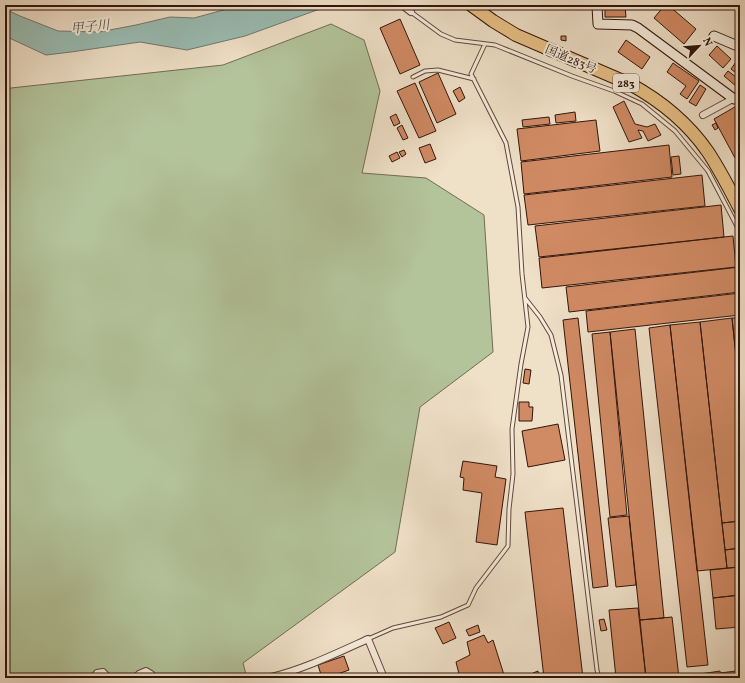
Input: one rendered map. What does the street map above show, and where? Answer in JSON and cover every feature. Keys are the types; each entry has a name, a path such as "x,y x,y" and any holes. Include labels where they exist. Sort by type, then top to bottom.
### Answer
{"highway":[{"name":"国道283号","path":"471,5 493,22 516,35 630,84 662,104 688,128 708,152 740,209"},
{"name":"国道283号","path":"483,5 514,27 627,76 646,85 663,97 691,121 711,144 724,164 740,194"}],"street":[{"path":"402,5 411,12"},
{"path":"597,6 598,24 632,25 638,28 737,97 703,115"},
{"path":"714,36 740,47"},
{"path":"267,678 285,674 368,639 384,678"},
{"path":"135,678 139,674 146,671 154,678"},
{"path":"93,678 97,673 103,672 108,678"}],"lane":[{"path":"411,12 440,34 455,40 495,45 614,91 642,104 675,131 708,171 740,232"},
{"path":"368,639 393,628 441,617 468,605 476,588 508,546 509,509 513,474 512,429 528,327 522,274 518,207 506,143 471,74 484,44"},
{"path":"413,77 425,71 438,70 474,79"},
{"path":"525,298 540,317 551,335 561,376 596,670 599,678"}],"green space":[{"path":"331,24 364,40 380,91 362,173 426,178 484,215 493,352 420,407 395,552 243,663 247,678 5,678 5,92 11,88 223,65"}],"water":[{"path":"242,5 335,5 245,36 187,50 140,42 46,55 5,36 5,9 58,31 99,32 170,17 194,18"}],"building":[{"path":"665,5 668,5 696,29 684,44 654,18"},
{"path":"605,6 625,6 626,17 605,17"},
{"path":"400,19 420,65 400,74 380,28"},
{"path":"561,36 566,36 566,41 561,40"},
{"path":"626,40 650,57 642,69 618,52"},
{"path":"717,46 731,59 723,68 709,55"},
{"path":"736,62 740,65 740,76 731,69"},
{"path":"673,63 699,81 687,99 680,94 686,86 667,72"},
{"path":"728,71 740,80 736,86 724,76"},
{"path":"438,73 456,114 437,123 419,82"},
{"path":"415,83 436,131 419,138 397,91"},
{"path":"700,85 706,89 696,106 689,102"},
{"path":"460,87 465,98 459,102 453,91"},
{"path":"624,101 635,124 647,127 655,124 661,135 648,141 643,131 638,130 642,138 629,142 613,107"},
{"path":"740,104 740,155 735,158 714,119"},
{"path":"575,112 576,121 556,123 555,115"},
{"path":"396,114 400,123 394,126 390,117"},
{"path":"549,117 550,124 523,127 522,120"},
{"path":"596,120 600,151 521,161 517,129"},
{"path":"716,123 718,128 715,130 712,125"},
{"path":"402,125 408,138 403,140 397,128"},
{"path":"430,144 436,159 425,163 419,148"},
{"path":"669,145 672,177 524,194 521,162"},
{"path":"404,150 406,154 402,157 399,152"},
{"path":"397,152 400,158 392,162 389,156"},
{"path":"679,156 681,174 673,175 671,157"},
{"path":"702,175 705,206 528,225 524,195"},
{"path":"721,205 724,237 539,257 535,226"},
{"path":"733,236 736,267 542,288 539,258"},
{"path":"740,267 740,292 569,312 566,287"},
{"path":"740,293 740,315 588,332 586,311"},
{"path":"578,318 608,586 593,588 563,320"},
{"path":"732,318 740,318 740,394"},
{"path":"732,318 740,394 740,521 722,523 700,322"},
{"path":"700,322 727,568 697,571 670,325"},
{"path":"670,325 708,665 687,667 649,328"},
{"path":"635,329 664,618 640,620 610,332"},
{"path":"610,332 627,515 610,517 592,334"},
{"path":"525,369 531,370 529,384 523,383"},
{"path":"519,402 529,402 529,407 533,407 532,421 519,421"},
{"path":"558,424 565,460 528,467 522,431"},
{"path":"463,461 497,466 495,477 506,479 497,545 476,542 482,493 463,490 464,478 460,477"},
{"path":"563,508 583,678 544,678 525,512"},
{"path":"629,516 636,585 616,587 608,518"},
{"path":"740,521 740,548 725,550 722,523"},
{"path":"740,548 740,567 727,568 725,550"},
{"path":"740,567 740,595 713,598 710,570"},
{"path":"740,595 740,627 716,629 713,598"},
{"path":"638,608 646,678 616,678 609,610"},
{"path":"672,617 679,678 646,678 640,620"},
{"path":"604,619 607,630 601,631 599,620"},
{"path":"449,622 456,638 443,644 435,628"},
{"path":"478,625 480,632 469,636 466,630"},
{"path":"484,635 488,643 493,640 505,678 491,678 490,674 487,678 460,678 456,662 470,655 467,642"},
{"path":"344,656 349,670 322,678 318,665"},
{"path":"538,671 539,676 534,677 533,673"},
{"path":"720,671 721,678 707,678 707,673"},
{"path":"736,671 736,678 721,678 720,673"},
{"path":"707,673 707,678 690,678 690,675"}],"water label":[{"name":"甲子川","path":"90,26"}]}
